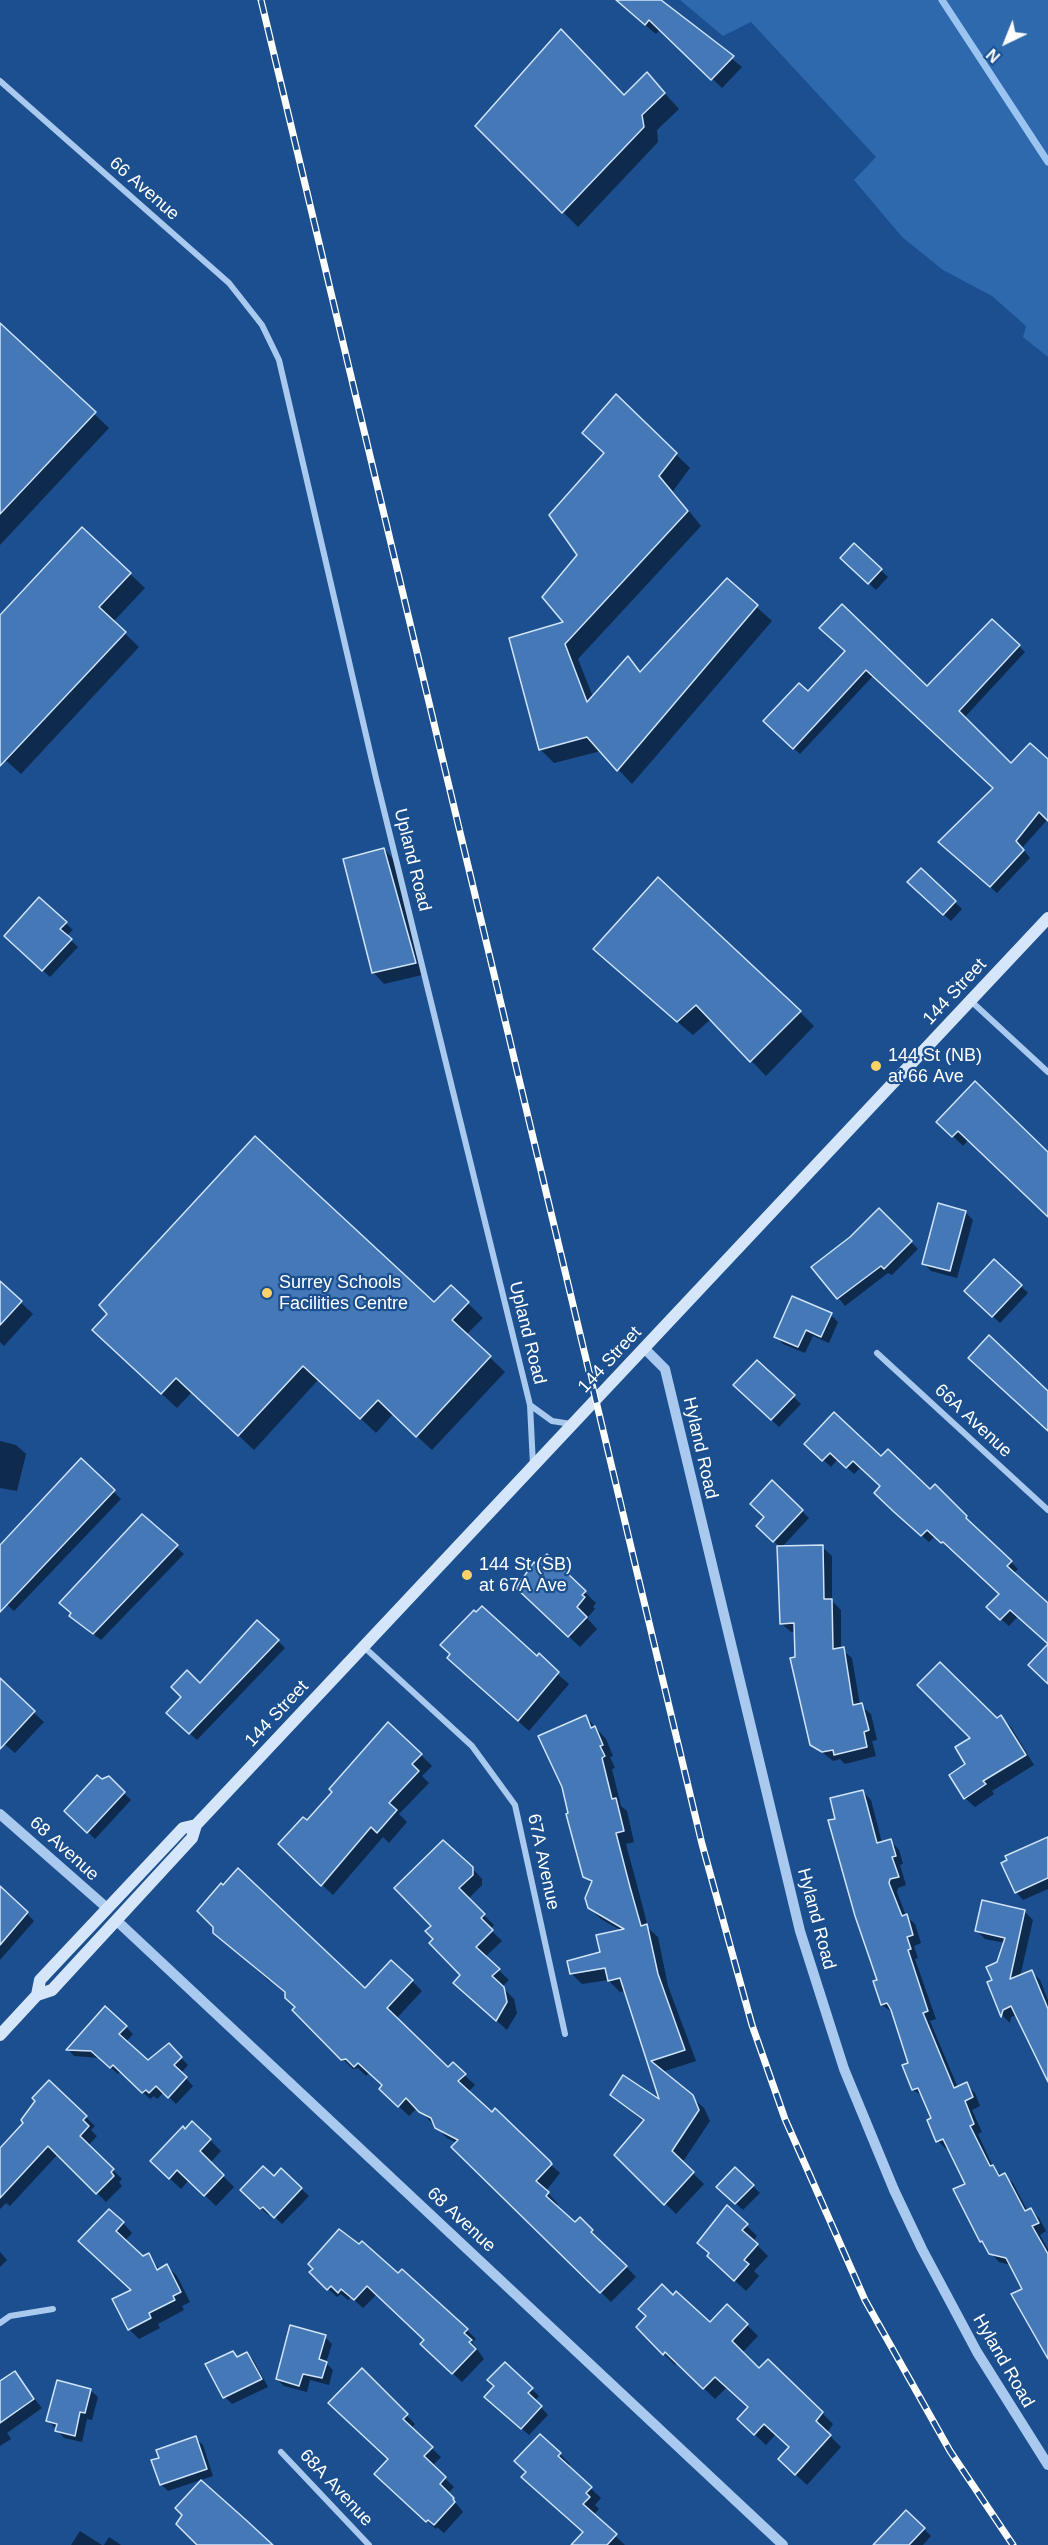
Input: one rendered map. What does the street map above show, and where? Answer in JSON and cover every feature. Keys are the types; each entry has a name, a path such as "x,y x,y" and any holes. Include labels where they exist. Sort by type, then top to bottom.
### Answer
{"main road":[{"name":"144 Street","path":"0,2035 38,1995 52,1990 192,1838 196,1825 972,1002 1048,918"},
{"name":"144 Street","path":"38,1995 40,1980 183,1828 196,1825"}],"street":[{"name":"66 Avenue","path":"0,81 229,283 262,325"},
{"name":"Upland Road","path":"262,325 279,360 376,778 530,1405 533,1469"},
{"path":"972,1002 1048,1072"},
{"name":"Hyland Road","path":"645,1349 665,1369 800,1931 844,2068 894,2190 953,2309 1002,2395 1048,2465"},
{"name":"66A Avenue","path":"877,1353 1048,1510"},
{"name":"Upland Road","path":"530,1405 552,1421 575,1424"},
{"name":"67A Avenue","path":"364,1647 472,1746 515,1805 565,2034"},
{"name":"68 Avenue","path":"0,1814 107,1908"},
{"name":"68 Avenue","path":"116,1920 783,2545"},
{"path":"0,2323 10,2316 52,2309"},
{"name":"68A Avenue","path":"281,2452 369,2545"}],"shaded area":[{"path":"680,0 1048,0 1048,357 1023,337 1026,326 992,296 943,270 902,237 854,180 876,157 751,22 723,36"}],"building":[{"path":"616,0 661,0 734,56 711,80 649,20 645,25"},
{"path":"561,29 624,95 647,72 665,93 642,115 644,127 562,213 475,126"},
{"path":"0,323 96,412 0,514"},
{"path":"616,394 677,453 659,476 688,511 565,644 587,702 628,656 640,672 727,578 758,605 617,771 587,737 539,750 509,638 563,622 542,597 577,555 549,515 604,453 582,433"},
{"path":"82,527 131,573 99,607 126,632 0,766 0,615"},
{"path":"854,543 882,569 868,584 840,558"},
{"path":"842,604 927,686 992,619 1020,645 959,711 1011,763 1030,743 1048,759 1048,821 1039,812 1016,841 1024,850 990,887 938,842 993,788 866,670 793,749 763,721 799,683 808,691 845,651 819,628"},
{"path":"384,848 416,963 372,973 343,859"},
{"path":"921,868 956,901 943,915 907,882"},
{"path":"658,877 801,1011 750,1062 696,1005 677,1022 593,949"},
{"path":"39,897 67,922 60,929 72,939 42,971 4,936"},
{"path":"975,1081 1048,1152 1048,1217 958,1131 952,1137 936,1122"},
{"name":"Surrey Schools Facilities Centre","path":"255,1136 434,1302 451,1285 469,1302 452,1320 491,1356 416,1437 378,1400 360,1419 303,1366 238,1436 176,1378 161,1394 92,1330 107,1314 99,1305"},
{"path":"938,1203 966,1211 950,1271 922,1264"},
{"path":"879,1208 912,1241 884,1269 881,1266 837,1299 811,1267 850,1237"},
{"path":"994,1259 1022,1285 992,1317 964,1291"},
{"path":"0,1281 22,1301 0,1325"},
{"path":"792,1296 832,1313 821,1337 806,1330 798,1347 774,1337"},
{"path":"989,1335 1048,1391 1048,1431 968,1358"},
{"path":"757,1360 795,1395 771,1420 733,1385"},
{"path":"834,1412 881,1456 888,1449 930,1489 935,1484 967,1516 966,1518 1012,1561 1007,1566 1048,1603 1048,1644 1010,1610 1000,1620 986,1607 999,1594 943,1542 941,1543 927,1530 921,1536 894,1512 874,1493 880,1486 853,1461 846,1468 830,1453 822,1461 804,1444"},
{"path":"81,1458 115,1490 0,1612 0,1545"},
{"path":"772,1480 803,1510 773,1542 756,1526 764,1517 750,1504"},
{"path":"142,1514 178,1545 93,1634 69,1616 71,1613 59,1603"},
{"path":"823,1545 824,1599 832,1599 833,1649 844,1647 853,1705 862,1703 869,1730 864,1732 867,1747 834,1755 833,1750 822,1752 810,1745 790,1658 795,1657 794,1623 780,1624 777,1546"},
{"path":"547,1554 586,1591 582,1595 585,1597 577,1607 587,1617 568,1637 516,1588 534,1562 537,1565"},
{"path":"482,1606 537,1656 539,1653 559,1672 518,1721 447,1658 450,1654 440,1645 474,1610 476,1612"},
{"path":"257,1620 279,1640 189,1734 166,1713 181,1697 171,1687 187,1670 200,1683"},
{"path":"1048,1644 1048,1684 1028,1665"},
{"path":"940,1662 997,1718 1001,1715 1026,1755 983,1781 986,1784 964,1799 949,1775 965,1764 955,1747 970,1738 917,1685"},
{"path":"0,1678 35,1711 0,1749"},
{"path":"586,1715 591,1728 595,1726 603,1745 600,1746 605,1756 602,1758 612,1799 616,1798 624,1831 616,1833 630,1887 641,1926 647,1924 658,1974 685,2050 651,2061 693,2095 699,2110 672,2151 694,2172 664,2205 614,2155 644,2120 610,2095 623,2075 659,2099 620,1978 608,1981 605,1968 570,1974 567,1961 600,1952 596,1935 624,1929 588,1908 585,1898 592,1881 583,1877 566,1814 568,1813 562,1787 538,1736"},
{"path":"388,1722 422,1754 412,1764 419,1771 389,1803 397,1810 377,1833 371,1827 321,1886 278,1844 303,1817 307,1820 332,1792 329,1789"},
{"path":"97,1775 102,1779 109,1776 125,1792 87,1833 64,1811"},
{"path":"863,1790 877,1843 891,1839 896,1856 892,1857 899,1877 890,1879 889,1883 902,1916 907,1914 913,1935 907,1937 911,1949 908,1950 928,2011 923,2013 954,2088 967,2082 973,2097 965,2101 974,2124 970,2126 990,2166 993,2165 999,2176 1005,2173 1025,2211 1031,2208 1039,2223 1032,2226 1048,2254 1048,2359 1011,2294 1022,2289 1006,2258 989,2254 982,2241 980,2242 953,2189 965,2184 943,2139 936,2142 927,2120 931,2118 918,2088 912,2090 902,2065 908,2063 891,2010 887,2003 881,2005 873,1981 877,1980 855,1916 828,1820 835,1819 830,1798"},
{"path":"1048,1837 1048,1878 1015,1893 1001,1863 1007,1860 1005,1856"},
{"path":"443,1840 473,1867 473,1875 459,1888 485,1914 481,1918 493,1930 476,1947 500,1969 492,1976 504,1987 507,2002 496,2021 453,1983 460,1975 429,1943 433,1939 425,1931 431,1926 394,1888"},
{"path":"238,1868 365,1988 391,1960 413,1980 387,2008 448,2067 453,2062 466,2074 458,2081 492,2112 495,2108 550,2161 552,2164 536,2181 549,2192 546,2196 575,2222 580,2217 593,2230 591,2232 627,2266 600,2293 451,2147 458,2140 435,2128 431,2118 419,2112 406,2098 398,2107 379,2089 382,2085 358,2063 354,2067 346,2059 341,2060 292,2010 295,2007 285,1998 285,1992 213,1933 213,1927 197,1911 221,1883 223,1885"},
{"path":"0,1886 28,1912 0,1945"},
{"path":"982,1900 1025,1910 1010,1979 1032,1970 1048,2009 1048,2082 1011,2006 1003,2010 1001,2017 987,1982 992,1980 986,1967 997,1962 1005,1938 975,1931"},
{"path":"105,2006 127,2026 119,2034 148,2060 169,2043 182,2057 174,2065 187,2077 168,2098 156,2086 149,2093 146,2090 142,2093 113,2065 110,2068 91,2051 66,2050"},
{"path":"49,2080 87,2116 83,2120 89,2126 80,2136 114,2169 111,2172 114,2176 96,2194 48,2146 0,2198 0,2148 23,2123 21,2120 35,2101 32,2098"},
{"path":"192,2121 211,2139 200,2151 224,2175 204,2196 177,2170 169,2179 150,2161 183,2126 185,2129"},
{"path":"263,2166 274,2176 281,2168 302,2188 274,2218 263,2207 260,2209 240,2190"},
{"path":"735,2167 754,2185 735,2204 716,2187"},
{"path":"727,2205 748,2224 742,2230 758,2244 744,2260 749,2264 734,2281 707,2256 709,2253 697,2243"},
{"path":"109,2209 124,2222 116,2231 143,2256 149,2253 157,2270 167,2264 181,2292 173,2296 175,2300 149,2313 151,2318 128,2330 112,2299 131,2290 78,2241"},
{"path":"339,2229 359,2244 362,2241 398,2273 402,2269 468,2329 464,2333 472,2340 469,2342 476,2349 452,2374 420,2344 424,2340 367,2286 354,2300 341,2289 338,2293 331,2286 327,2290 309,2272 313,2269 308,2264"},
{"path":"662,2284 673,2295 676,2291 710,2322 727,2304 748,2324 732,2341 759,2368 768,2359 823,2412 816,2421 831,2435 795,2475 778,2459 789,2447 764,2424 754,2435 737,2419 748,2407 715,2377 703,2389 665,2352 663,2355 636,2327 646,2316 638,2309"},
{"path":"290,2325 326,2335 319,2359 327,2362 322,2378 303,2374 299,2386 276,2379"},
{"path":"233,2351 237,2357 247,2352 262,2379 223,2398 205,2364"},
{"path":"505,2362 533,2388 528,2393 542,2406 521,2429 484,2397 494,2386 487,2380"},
{"path":"362,2368 408,2414 403,2419 433,2447 424,2456 446,2477 440,2484 455,2502 434,2525 428,2520 426,2522 374,2474 388,2459 328,2403"},
{"path":"15,2371 34,2399 0,2423 0,2381"},
{"path":"57,2380 91,2389 85,2413 80,2412 75,2436 55,2431 57,2424 46,2421"},
{"path":"540,2434 561,2453 558,2456 592,2487 586,2493 590,2497 583,2504 617,2534 607,2545 571,2545 583,2532 521,2477 526,2472 514,2461"},
{"path":"196,2436 207,2469 160,2485 151,2460 159,2458 156,2450"},
{"path":"201,2480 273,2545 197,2545 176,2524 182,2515 175,2508"},
{"path":"906,2510 925,2528 909,2545 873,2545"}],"waterway":[{"path":"942,0 1048,162"}],"railway":[{"path":"261,0 702,1844 752,2025 785,2119 865,2300 950,2451 1013,2545"}],"place":[{"name":"144 St (NB) at 66 Ave","path":"876,1066"},
{"name":"Surrey Schools Facilities Centre","path":"267,1293"},
{"name":"144 St (SB) at 67A Ave","path":"467,1575"}]}
